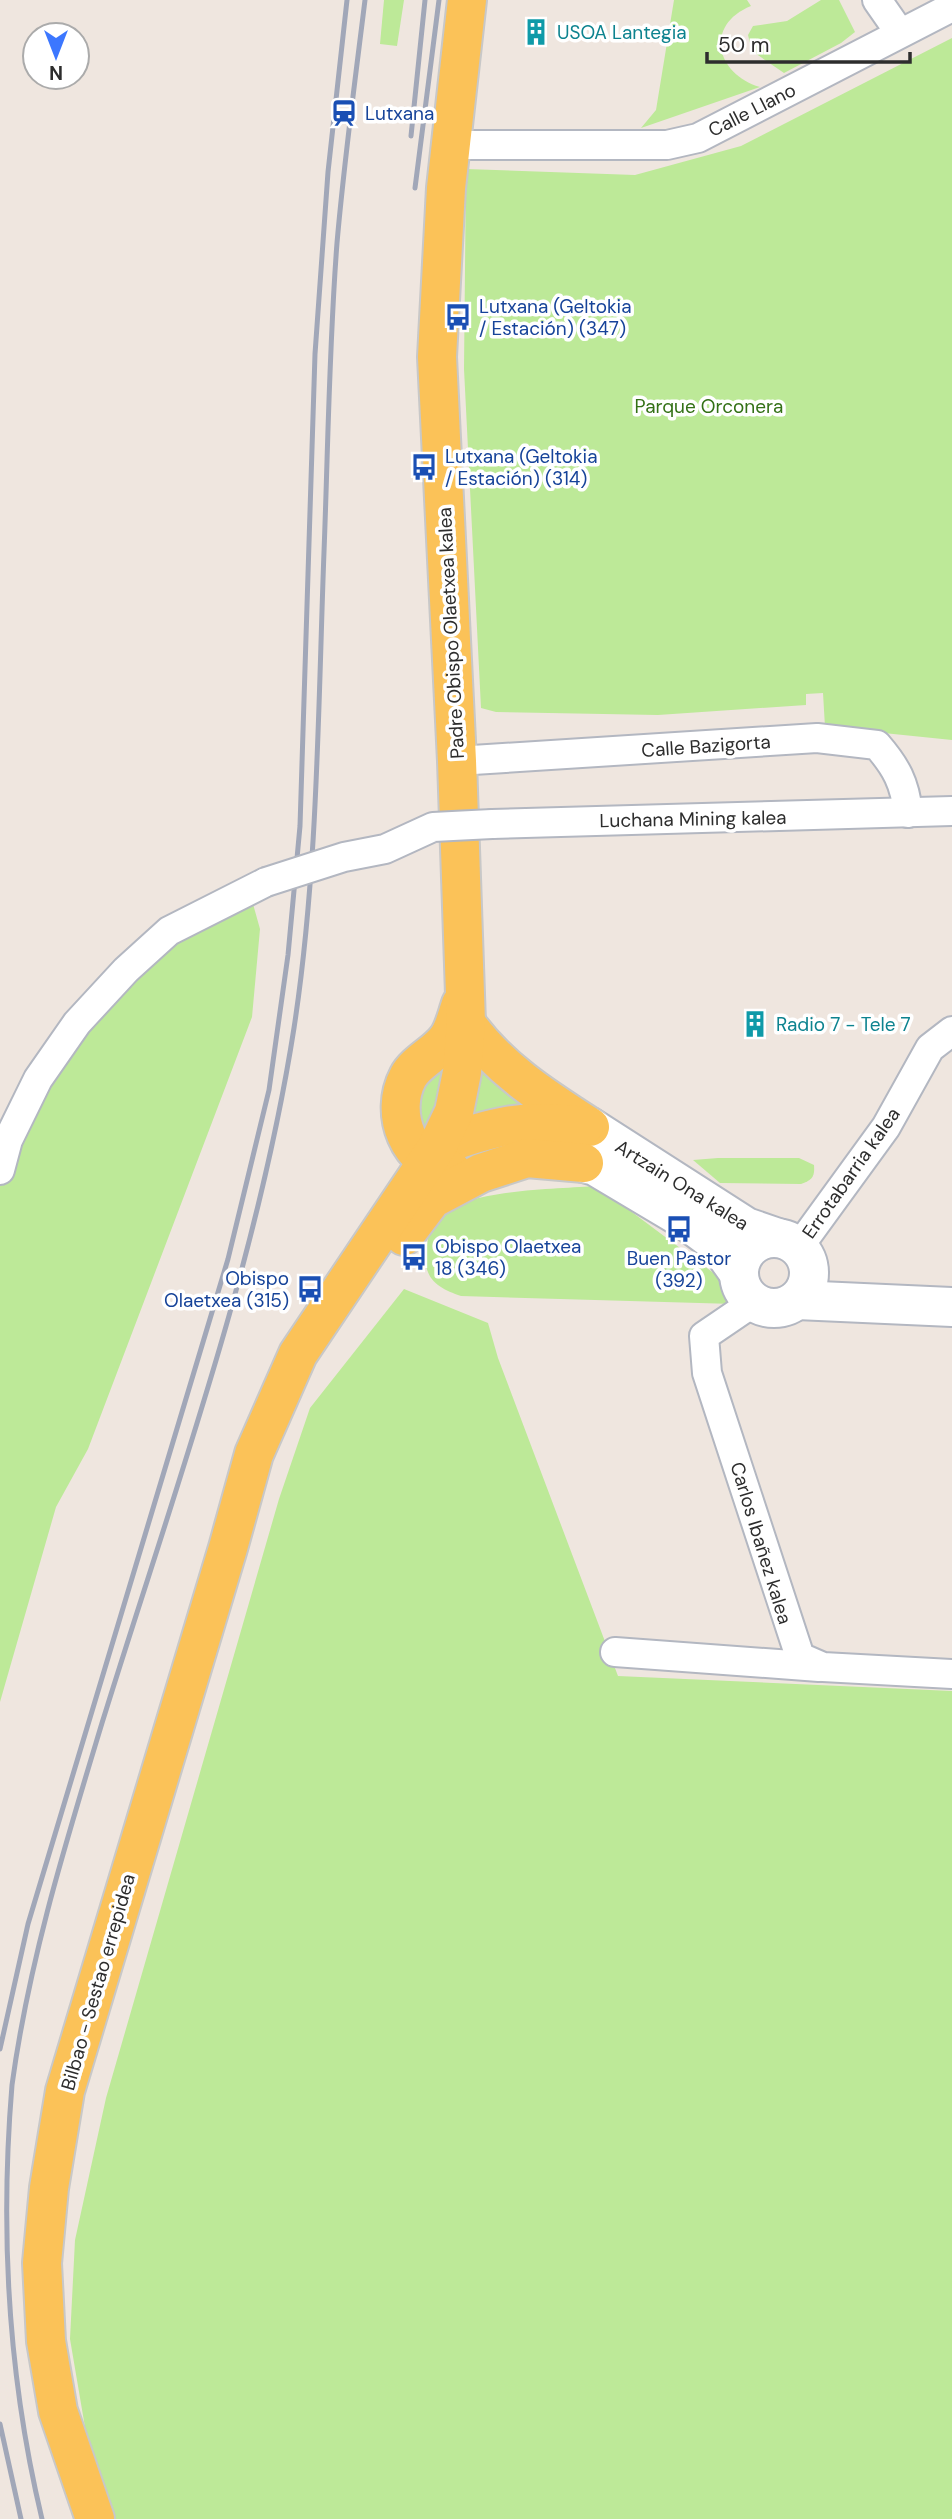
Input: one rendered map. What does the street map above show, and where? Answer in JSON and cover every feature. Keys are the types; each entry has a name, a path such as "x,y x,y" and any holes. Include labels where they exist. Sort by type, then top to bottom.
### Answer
{"main road":[{"name":"Padre Obispo Olaetxea kalea","path":"465,1009 457,761 437,357 439,281 467,0"},
{"path":"465,1009 486,1051 538,1095 587,1145"},
{"path":"446,1165 473,1074 473,1054 465,1009"},
{"path":"446,1165 411,1147 401,1123 402,1104 408,1076 449,1038 465,1009"},
{"path":"446,1165 488,1127 546,1121 587,1145"},
{"name":"Artzain Ona kalea","path":"587,1145 746,1227 796,1264 846,1282 952,1288"},
{"name":"Artzain Ona kalea","path":"587,1145 595,1166 684,1219 718,1244 740,1297"},
{"name":"Bilbao - Sestao errepidea","path":"95,2519 58,2411 46,2341 42,2263 49,2188 65,2091 254,1454 446,1165"},
{"path":"755,1243 796,1264 776,1308 740,1297 747,1251 755,1243"},
{"name":"Artzain Ona kalea","path":"796,1264 952,1307"}],"street":[{"path":"877,0 900,33"},
{"name":"Calle Llano","path":"451,145 667,145 687,140 722,128 952,7"},
{"name":"Calle Bazigorta","path":"457,761 817,738 847,740 877,745 896,766 905,787 908,813"},
{"name":"Luchana Mining kalea","path":"0,1170 8,1140 38,1079 77,1023 126,970 169,931 266,882 344,857 385,849 433,827 952,811"},
{"name":"Errotabarria kalea","path":"796,1264 886,1127 930,1048 952,1031"},
{"name":"Carlos Ibañez kalea","path":"740,1297 704,1336 707,1373 790,1635 800,1657 823,1667"},
{"path":"615,1652 952,1674"}],"green space":[{"path":"384,0 404,0 397,46 380,44"},
{"path":"674,0 747,0 751,6 736,14 726,25 721,49 733,72 760,87 641,128 656,110"},
{"path":"821,0 839,0 855,32 841,43 784,73 752,51 748,35 753,26 787,21"},
{"name":"Parque Orconera","path":"952,38 952,740 825,727 823,693 806,694 806,705 658,715 496,712 481,708 464,369 466,169 635,175 741,146"},
{"path":"248,886 260,929 252,1017 88,1449 56,1507 0,1702 0,1171 77,1023"},
{"path":"452,1059 425,1145 415,1117 423,1079"},
{"path":"480,1067 553,1113 472,1121"},
{"path":"799,1158 814,1165 814,1172 810,1179 801,1184 720,1183 693,1160"},
{"path":"597,1186 735,1289 734,1304 461,1296 441,1287 431,1278 426,1265 430,1232 436,1219 448,1209 487,1196 511,1192"},
{"path":"404,1289 488,1323 498,1358 618,1676 952,1691 952,2519 114,2519 86,2433 70,2339 75,2240 106,2098 279,1499 310,1408"}],"railway":[{"path":"0,2049 28,1924 228,1259 269,1090 288,955 300,826 315,354 328,172 347,0"},
{"path":"42,2519 21,2412 10,2303 7,2194 12,2085 28,1992 62,1857 236,1292 278,1117 294,1028 308,910 316,790 334,282 365,0"},
{"path":"411,136 425,0"},
{"path":"415,188 439,0"},
{"path":"0,2424 21,2519"}],"place":[{"name":"USOA Lantegia","path":"536,32"},
{"name":"Lutxana","path":"344,113"},
{"name":"Lutxana (Geltokia / Estación) (347)","path":"458,317"},
{"name":"Lutxana (Geltokia / Estación) (314)","path":"424,467"},
{"name":"Radio 7 - Tele 7","path":"755,1024"},
{"name":"Buen Pastor (392)","path":"679,1229"},
{"name":"Obispo Olaetxea 18 (346)","path":"414,1257"},
{"name":"Obispo Olaetxea (315)","path":"310,1289"}]}
